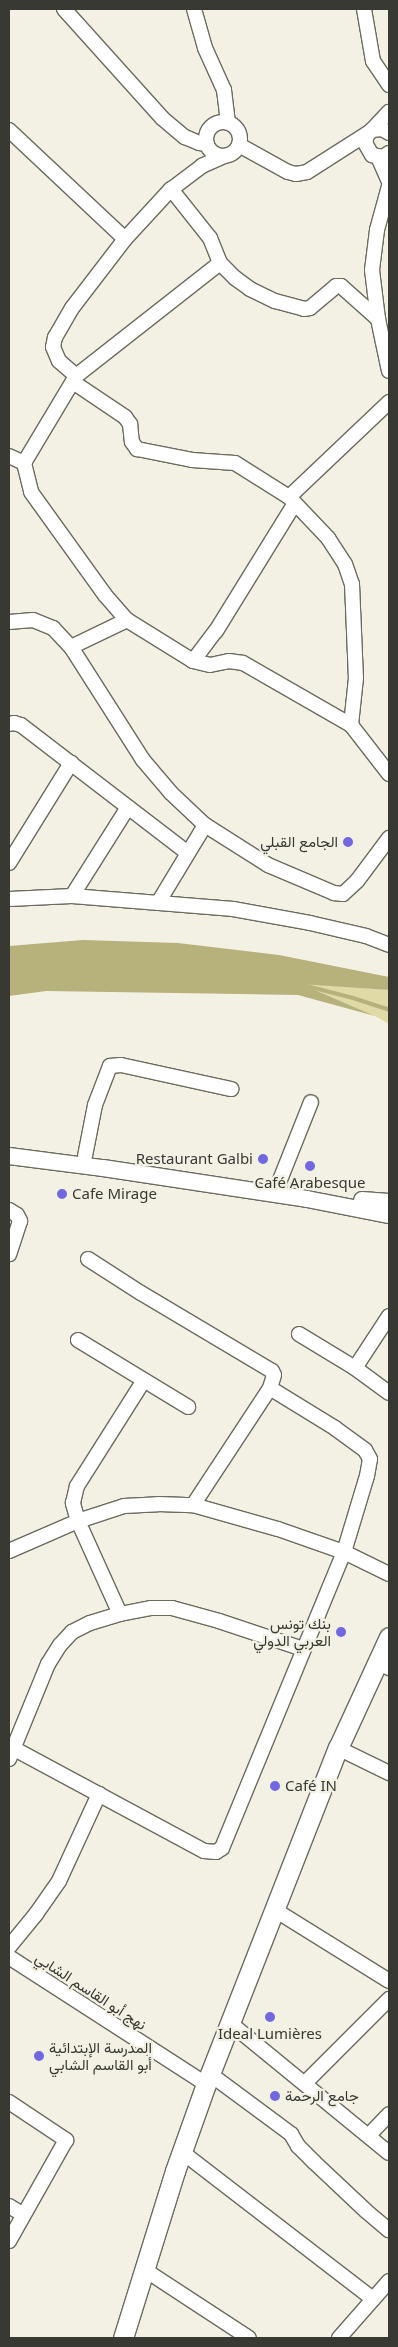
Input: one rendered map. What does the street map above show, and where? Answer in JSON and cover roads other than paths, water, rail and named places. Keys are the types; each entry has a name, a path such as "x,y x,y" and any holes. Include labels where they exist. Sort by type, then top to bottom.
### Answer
{"highway":[{"path":"123,2338 182,2152 208,2079 338,1748 383,1665 389,1637"}],"main road":[{"path":"9,1147 278,1184 368,1201 389,1202"},
{"path":"9,1156 113,1169 307,1199 389,1215"}],"street":[{"path":"64,9 162,118 184,137 198,143 207,144"},
{"path":"194,9 205,48 224,90 228,123"},
{"path":"364,9 373,62 389,85"},
{"path":"389,112 365,139 366,148 372,156 383,155 389,182"},
{"path":"224,156 213,153 207,144 207,134 213,125 228,123 239,134 239,145 232,153 202,166 171,189 125,239 72,308 55,338 53,347 59,360 74,379 125,417 130,424 132,442 137,449 192,460 235,463 292,500 328,538 345,564 352,584 356,678 351,724"},
{"path":"239,145 288,172 296,174 307,172 372,131 382,128 389,133"},
{"path":"10,134 125,239"},
{"path":"345,147 366,148"},
{"path":"389,186 377,230 373,256 373,285 389,371"},
{"path":"171,189 210,238 220,262 235,278 250,289 297,309 310,308 336,286 341,286 378,320"},
{"path":"220,262 74,379 24,463 31,492 105,595 126,620 194,661 210,665 229,661 243,663 351,724 389,774"},
{"path":"194,661 216,631 292,500 389,402"},
{"path":"9,456 24,463"},
{"path":"9,622 33,620 43,622 54,628 71,647 143,760 170,793 205,825 268,866 334,893 342,894 347,891 389,838"},
{"path":"71,647 126,620"},
{"path":"9,724 21,725 188,853"},
{"path":"9,863 71,763"},
{"path":"72,896 128,807"},
{"path":"158,903 205,825"},
{"path":"9,899 72,896 233,909 310,923 366,936 389,945"},
{"path":"85,1156 95,1105 110,1066 121,1065 231,1089"},
{"path":"278,1184 311,1102"},
{"path":"9,1210 17,1215 20,1225 9,1254"},
{"path":"88,1259 272,1371 274,1379 270,1388 193,1505"},
{"path":"355,1368 389,1316"},
{"path":"299,1334 355,1368 389,1393"},
{"path":"78,1340 188,1407"},
{"path":"120,1614 78,1521 73,1503 77,1486 144,1380"},
{"path":"270,1388 342,1433 365,1450 370,1459 367,1476 344,1552 222,1848 216,1852 204,1851 99,1794 10,1751 48,1664 60,1644 72,1632 120,1614 151,1608 172,1608 219,1621 303,1649"},
{"path":"9,1551 78,1521 124,1506 150,1504 193,1505 278,1529 344,1552 389,1574"},
{"path":"338,1748 389,1773"},
{"path":"9,1947 36,1914 59,1881 99,1794"},
{"path":"275,1910 389,1980"},
{"name":"نهج أبو القاسم الشابي","path":"9,1958 208,2079 291,2134 298,2146 314,2162 389,2230"},
{"path":"305,2083 389,1999"},
{"path":"230,2023 389,2153"},
{"path":"9,2102 66,2140 9,2241"},
{"path":"369,2135 389,2114"},
{"path":"182,2152 373,2299"},
{"path":"9,2206 24,2215"},
{"path":"145,2270 249,2338"},
{"path":"339,2338 389,2281"}],"waterway":[{"path":"295,983 353,998 389,1010"}],"place":[{"name":"الجامع القبلي","path":"348,842"},
{"name":"Restaurant Galbi","path":"263,1159"},
{"name":"Café Arabesque","path":"310,1166"},
{"name":"Cafe Mirage","path":"62,1194"},
{"name":"بنك تونس العربي الدولي","path":"341,1632"},
{"name":"Café IN","path":"275,1786"},
{"name":"Ideal Lumières","path":"270,2017"},
{"name":"المدرسة الإبتدائية أبو القاسم الشابي","path":"39,2056"},
{"name":"جامع الرحمة","path":"275,2096"}]}
